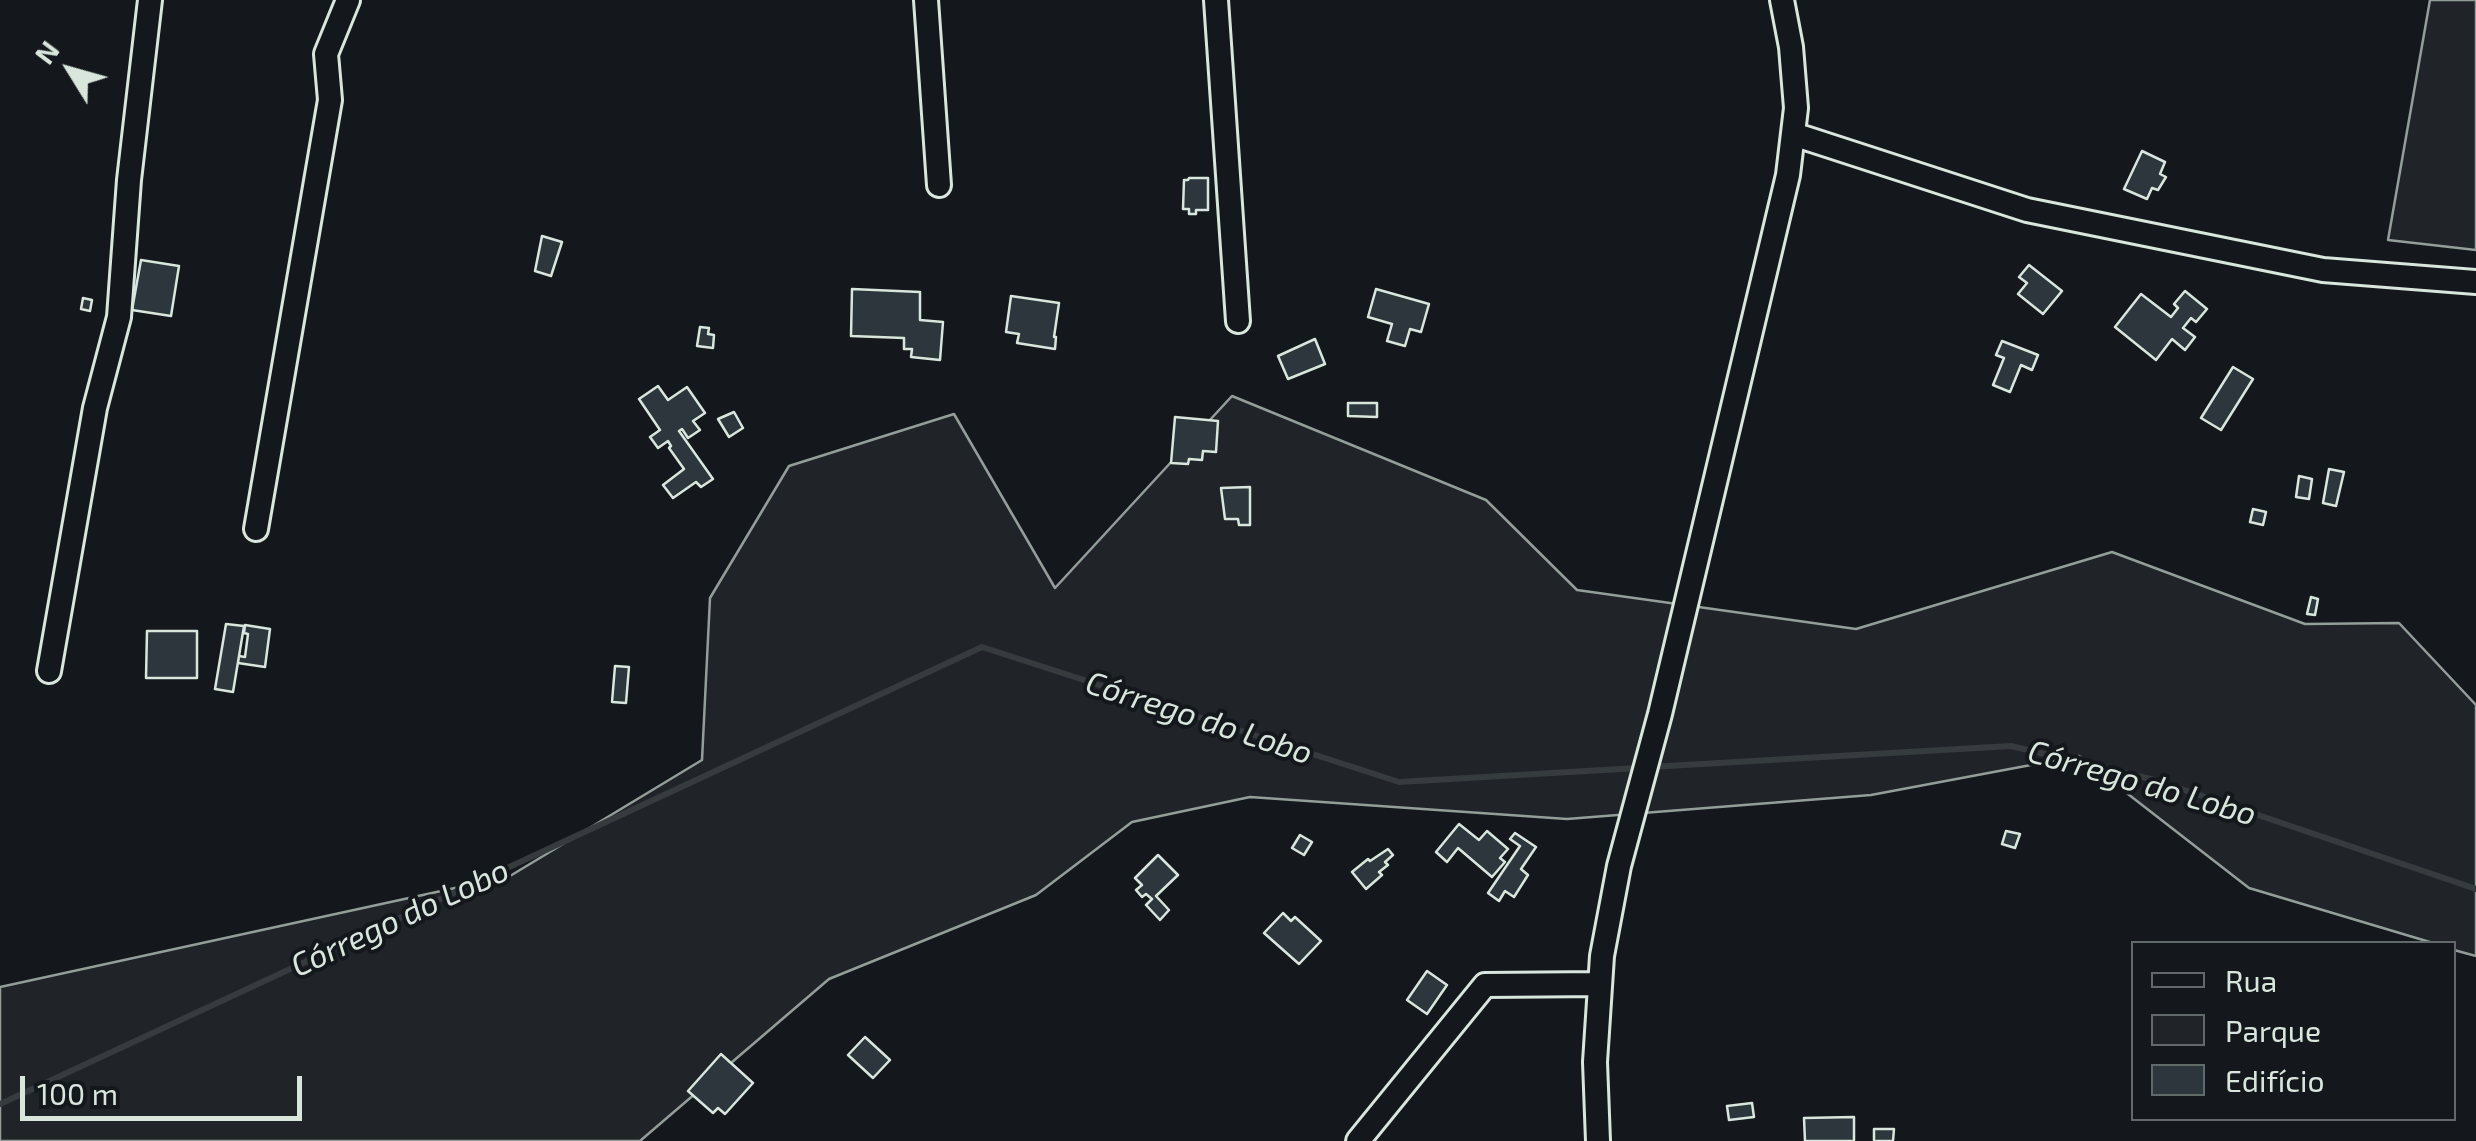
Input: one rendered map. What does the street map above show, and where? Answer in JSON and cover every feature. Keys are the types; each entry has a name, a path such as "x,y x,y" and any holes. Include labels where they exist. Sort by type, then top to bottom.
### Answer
{"street":[{"path":"49,671 95,408 119,317 129,180 150,0"},
{"path":"256,529 330,100 326,54 348,0"},
{"path":"926,0 939,186"},
{"path":"1216,0 1238,321"},
{"path":"1598,1141 1595,1062 1602,956 1618,866 1660,714 1788,175 1795,92 1782,0"},
{"path":"1793,134 2027,210 2323,270 2476,282"},
{"path":"1358,1141 1484,985 1600,984"}],"green space":[{"path":"2430,0 2476,0 2476,250 2388,240"},
{"path":"1232,396 1486,500 1577,590 1856,629 2112,552 2305,624 2399,623 2476,705 2476,956 2456,951 2456,941 2426,941 2249,888 2079,756 1871,795 1567,819 1250,797 1132,822 1036,895 829,979 640,1141 0,1141 0,987 510,876 702,760 710,598 789,466 954,414 1055,588"}],"building":[{"path":"2142,151 2165,162 2160,174 2166,177 2158,190 2152,188 2147,199 2124,189"},
{"path":"1208,178 1208,210 1189,214 1189,209 1183,209 1184,180"},
{"path":"542,236 562,242 551,276 535,271"},
{"path":"141,260 179,266 171,316 132,310"},
{"path":"2029,265 2062,291 2043,314 2018,294 2027,283 2019,277"},
{"path":"852,289 920,292 920,320 943,322 940,360 911,357 912,349 904,349 904,338 851,336"},
{"path":"1376,289 1429,304 1421,332 1410,329 1405,346 1387,341 1392,324 1368,317"},
{"path":"2185,291 2207,309 2196,322 2191,318 2183,328 2195,337 2185,350 2172,339 2156,360 2115,327 2141,294 2171,317 2178,308 2174,304"},
{"path":"1011,296 1059,303 1055,349 1017,343 1019,334 1006,332"},
{"path":"83,298 92,300 90,311 81,309"},
{"path":"700,327 709,328 708,334 714,335 713,348 697,346"},
{"path":"1315,339 1325,364 1288,379 1278,356"},
{"path":"2002,341 2038,355 2032,370 2021,365 2010,392 1993,385 2004,358 1996,355"},
{"path":"2233,367 2253,379 2221,430 2201,418"},
{"path":"658,386 668,400 687,387 705,413 693,421 700,430 688,438 682,429 679,431 713,479 701,487 696,482 673,498 663,485 684,469 668,441 658,448 650,437 660,430 639,399"},
{"path":"1348,403 1377,403 1377,417 1348,416"},
{"path":"734,412 743,428 729,437 718,419"},
{"path":"1175,417 1218,421 1216,452 1203,451 1202,460 1189,459 1188,464 1171,463"},
{"path":"2329,469 2344,472 2336,506 2323,503"},
{"path":"2299,476 2312,479 2309,499 2296,497"},
{"path":"1250,487 1250,525 1239,525 1238,519 1225,519 1221,488"},
{"path":"2253,509 2266,512 2263,525 2250,522"},
{"path":"2311,597 2318,599 2315,615 2307,614"},
{"path":"226,624 244,626 233,692 215,689"},
{"path":"245,625 270,629 265,667 238,663 239,656 245,657"},
{"path":"147,631 197,631 197,678 146,678"},
{"path":"615,666 629,667 626,703 612,702"},
{"path":"1459,824 1479,840 1487,831 1508,849 1500,858 1505,862 1492,877 1458,848 1447,862 1436,852"},
{"path":"2006,831 2020,834 2015,848 2002,844"},
{"path":"1515,833 1536,847 1521,869 1528,875 1514,897 1505,891 1499,901 1488,893 1520,846 1510,839"},
{"path":"1300,835 1312,842 1304,855 1292,848"},
{"path":"1388,849 1393,855 1385,862 1388,865 1366,889 1352,872"},
{"path":"1158,855 1178,875 1156,896 1169,910 1160,920 1146,905 1152,899 1146,894 1142,897 1136,890 1142,885 1135,878"},
{"path":"1283,913 1291,921 1295,917 1321,941 1299,964 1264,933"},
{"path":"1427,971 1447,985 1427,1014 1407,1000"},
{"path":"865,1037 890,1060 873,1078 848,1055"},
{"path":"721,1054 753,1083 725,1114 718,1108 713,1113 688,1091"},
{"path":"1752,1103 1754,1117 1729,1120 1727,1106"},
{"path":"1854,1117 1854,1141 1805,1141 1804,1118"},
{"path":"1874,1129 1894,1129 1893,1141 1874,1141"}],"waterway":[{"name":"Córrego do Lobo","path":"0,1104 982,647 1399,782 1638,768"},
{"name":"Córrego do Lobo","path":"1650,767 2011,746 2155,780 2476,889"}]}
